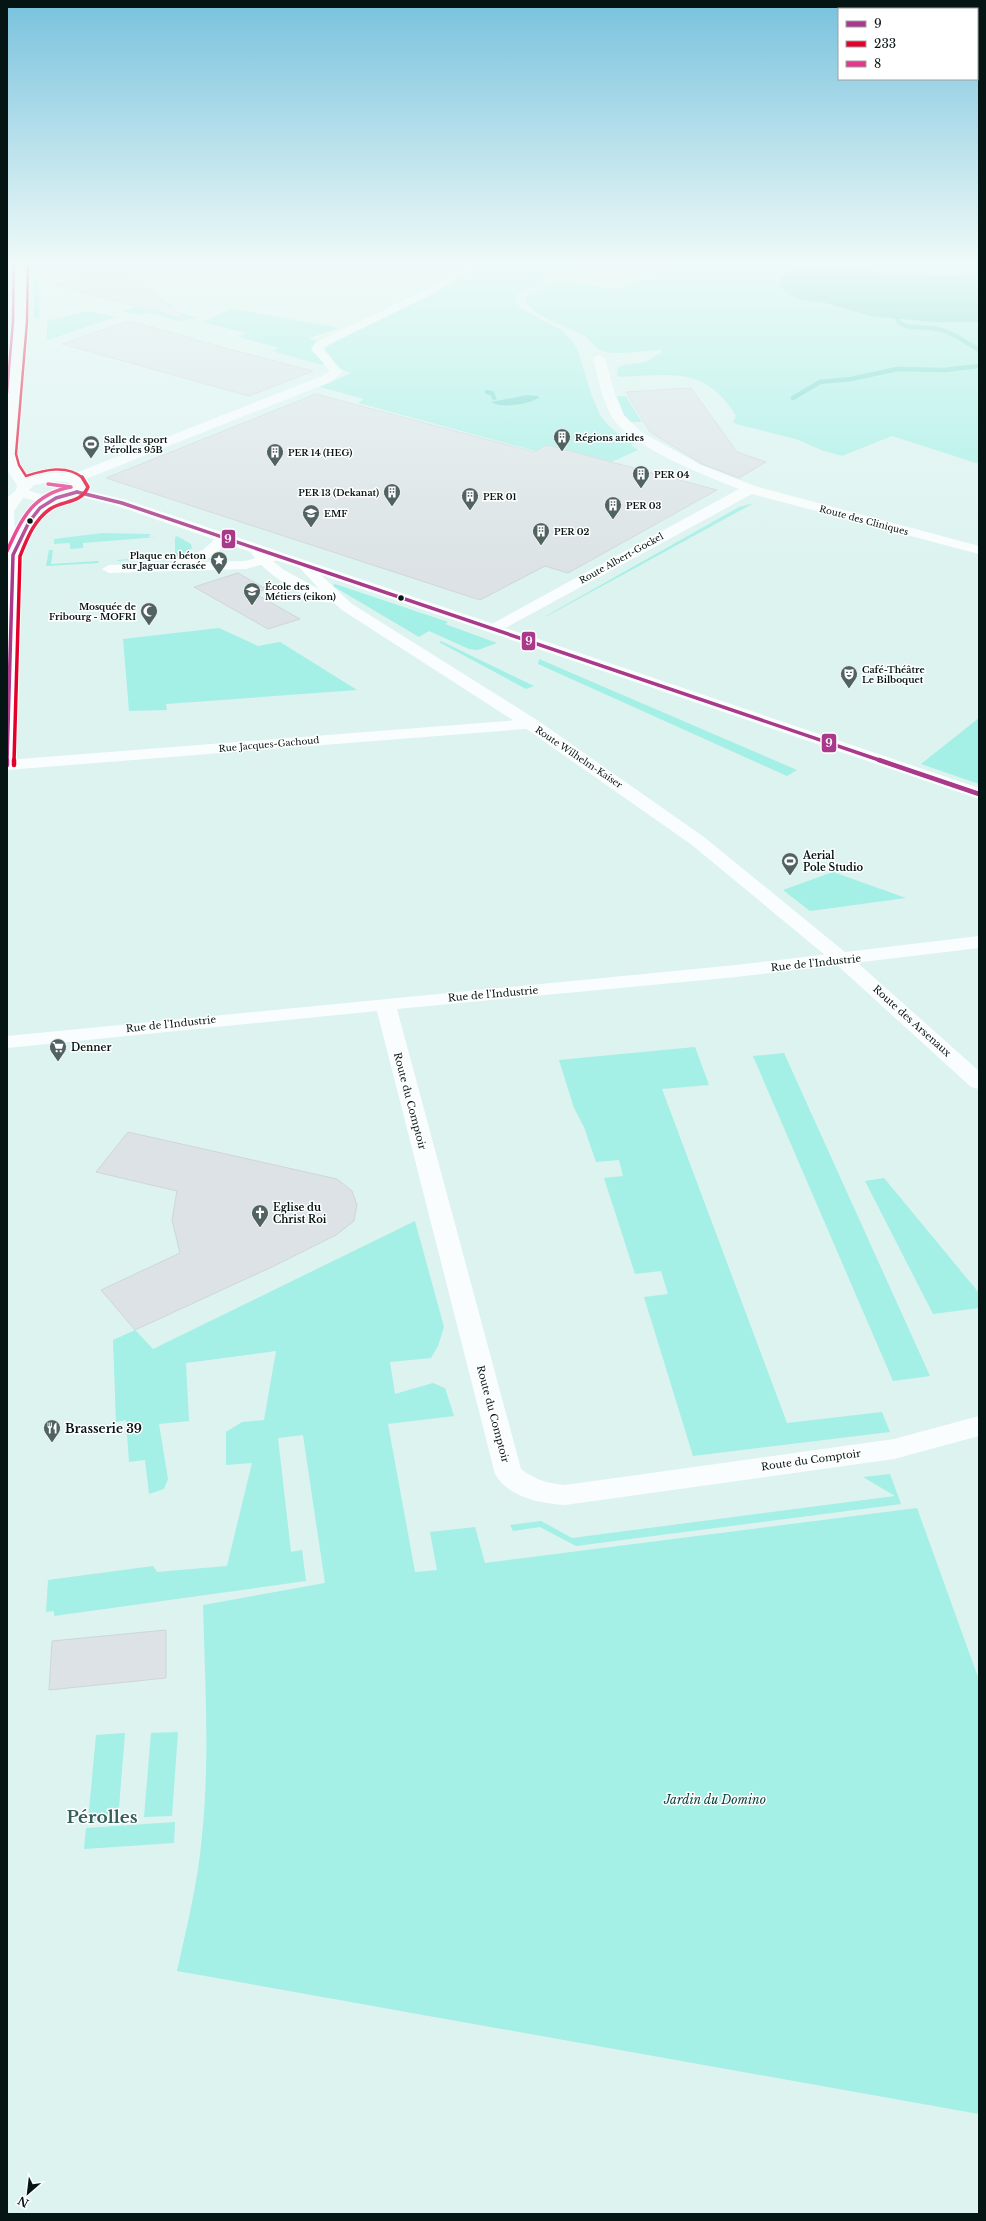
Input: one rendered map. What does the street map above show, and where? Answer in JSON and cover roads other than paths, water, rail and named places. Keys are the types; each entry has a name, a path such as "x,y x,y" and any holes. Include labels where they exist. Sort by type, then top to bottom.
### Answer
{"street":[{"path":"16,364 8,454 12,468 23,488 34,497 53,498"},
{"path":"7,765 10,576 13,555 24,528 38,511 53,498 75,486 326,379 337,372 330,364"},
{"name":"Route des Cliniques","path":"601,364 609,395 618,416 637,436 696,468 750,489 979,550"},
{"path":"319,369 331,375"},
{"path":"8,454 21,465 48,477 224,538 260,555 278,572 315,593 347,607"},
{"path":"13,555 7,530 7,511 12,501 23,488 48,477"},
{"name":"Route Albert-Gockel","path":"493,629 750,489"},
{"path":"165,566 193,560 208,553 224,538"},
{"path":"109,570 165,566 246,565 260,555 278,556 979,794"},
{"name":"Route Wilhelm-Kaiser","path":"306,565 314,577 347,607 410,645 531,724 606,774 698,841 844,961"},
{"name":"Rue Jacques-Gachoud","path":"7,765 531,724"},
{"name":"Rue de l'Industrie","path":"7,1042 207,1020 844,961 979,942"},
{"name":"Route des Arsenaux","path":"844,961 936,1041 979,1082"},
{"name":"Route du Comptoir","path":"385,1004 509,1474 523,1486 543,1494 565,1495 894,1449 979,1426"}],"waterway":[{"path":"793,398 820,382 851,379 897,369 944,370 979,366"},
{"path":"487,392 492,393 494,398"}],"place":[{"name":"Régions arides","path":"562,452"},
{"name":"Salle de sport Pérolles 95B","path":"91,459"},
{"name":"PER 14 (HEG)","path":"275,467"},
{"name":"PER 04","path":"641,489"},
{"name":"PER 13 (Dekanat)","path":"392,507"},
{"name":"PER 01","path":"470,511"},
{"name":"PER 03","path":"613,520"},
{"name":"EMF","path":"311,528"},
{"name":"PER 02","path":"541,546"},
{"name":"Plaque en béton sur Jaguar écrasée","path":"219,575"},
{"name":"École des Métiers (eikon)","path":"252,606"},
{"name":"Mosquée de Fribourg - MOFRI","path":"149,626"},
{"name":"Café-Théâtre Le Bilboquet","path":"849,689"},
{"name":"Aerial Pole Studio","path":"790,876"},
{"name":"Denner","path":"58,1062"},
{"name":"Eglise du Christ Roi","path":"260,1228"},
{"name":"Brasserie 39","path":"52,1443"}],"district":[{"name":"Pérolles","path":"102,1817"}],"park label":[{"name":"Jardin du Domino","path":"715,1799"}]}
